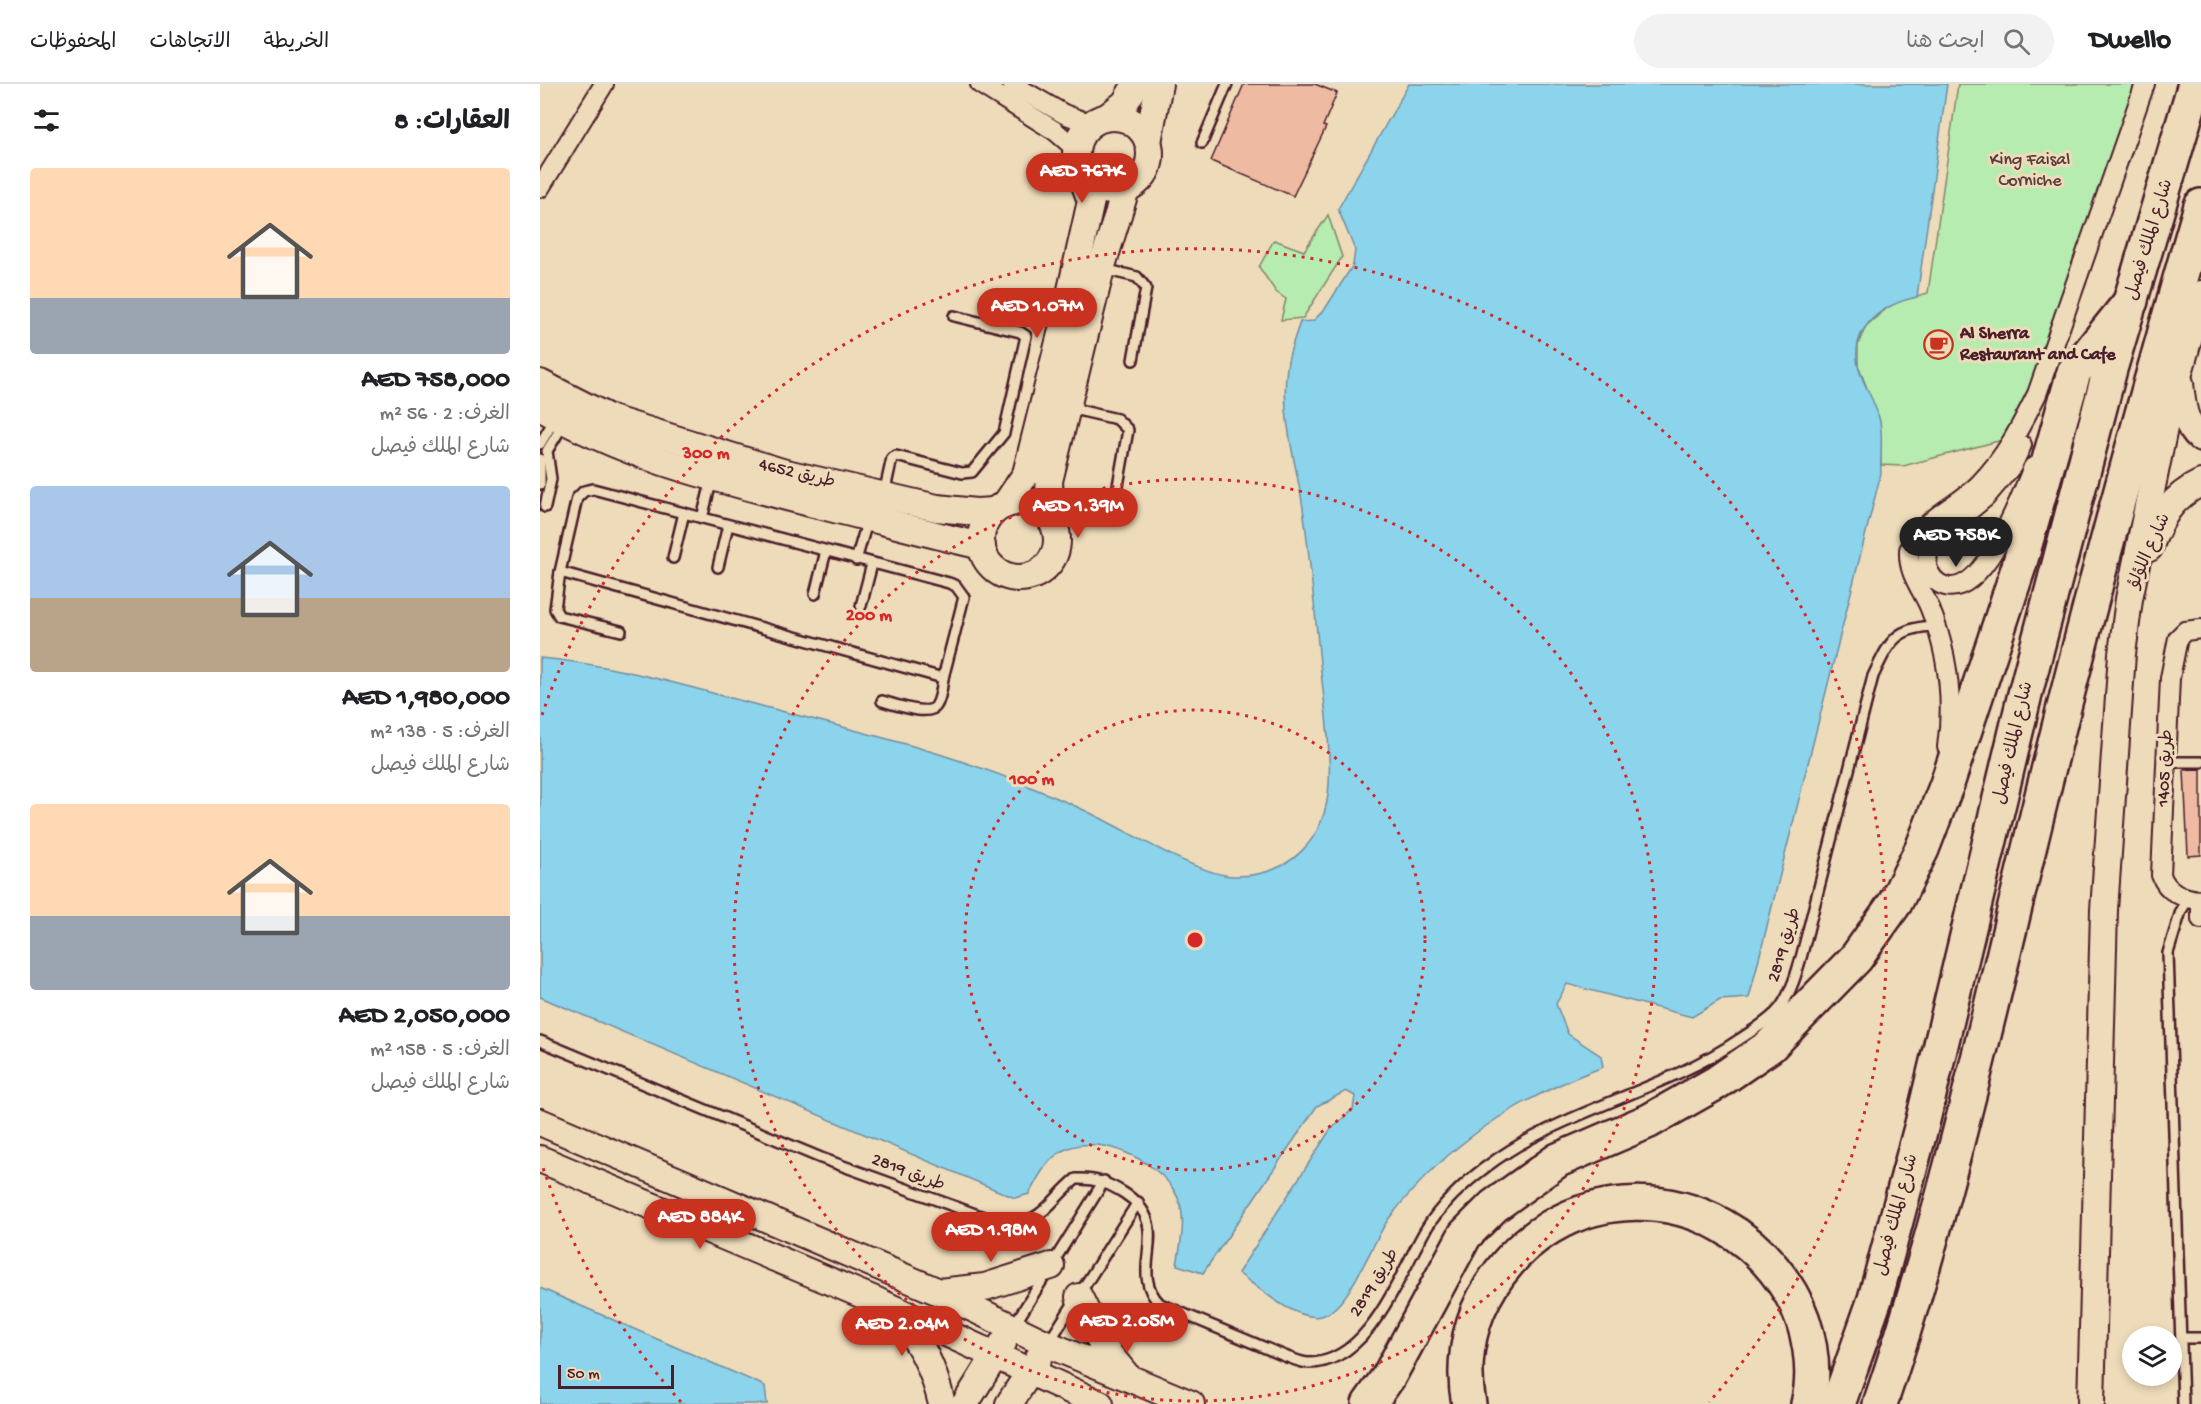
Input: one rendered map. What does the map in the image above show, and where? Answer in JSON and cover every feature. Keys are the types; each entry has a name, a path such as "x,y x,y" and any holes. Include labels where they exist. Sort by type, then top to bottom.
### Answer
{"highway":[{"name":"شارع الملك فيصل","path":"1838,1404 1875,1299 1922,1124 2025,694 2107,380 2195,84"},
{"path":"1880,1404 1914,1304 1959,1140 2066,698 2201,206"},
{"path":"1369,1404 1389,1376 1465,1235 1494,1206 1558,1160 1648,1121 1716,1083 1770,1046 1856,958 1895,903 1922,849 1949,778 2019,566 2074,372 2131,301"},
{"path":"1469,1404 1466,1389 1467,1350 1477,1312 1495,1277 1521,1248 1553,1225 1589,1210 1630,1203 1671,1205 1710,1218 1746,1239 1777,1270 1799,1308 1811,1350 1808,1404"},
{"path":"1397,1404 1444,1275"}],"street":[{"path":"540,188 604,84"},
{"path":"980,84 1055,131 1076,149"},
{"path":"1012,84 1064,114 1099,120 1120,117 1132,122 1142,130 1148,142"},
{"path":"1126,189 1101,269 1049,481 1056,548 1051,560 1040,571 1028,577 1006,576 996,571 987,561 982,546 982,533 986,520 999,508 1026,474 1065,318 1091,201 1076,162 1078,139 1099,120 1125,103 1136,84"},
{"path":"1081,174 1090,184 1114,191 1126,189 1144,175 1149,164 1148,142 1159,84"},
{"path":"2074,372 2013,513 1978,573 1962,585 1949,586 1937,583 1927,566 1931,545 1986,497 2012,466 2030,424 2037,394 2145,84"},
{"path":"2091,1404 2103,910 2117,711 2129,599 2162,435 2201,294"},
{"path":"2180,371 2184,413 2191,431 2201,439"},
{"name":"طريق 4652","path":"540,383 611,418 650,433 782,471 937,508 976,512 999,508"},
{"path":"1949,778 1946,753 1950,690 1948,667 1928,603 1913,579 1909,550 1928,522 1962,499 1990,472 2012,443 2037,394"},
{"name":"طريق 4652","path":"554,415 637,455 712,478 982,546"},
{"name":"شارع اللؤلؤ","path":"2129,599 2154,533 2169,507 2181,492 2201,483"},
{"path":"999,508 1029,503 1041,509 1052,520"},
{"name":"طريق 1405","path":"2197,901 2173,892 2165,885 2161,875 2170,678 2178,638 2185,631 2201,629"},
{"path":"2197,901 2201,919"},
{"path":"540,1122 939,1292 1047,1344 1191,1404"},
{"path":"540,1159 877,1301 1100,1404"},
{"path":"939,1292 985,1287 1051,1266"},
{"path":"1079,1297 1104,1348 1128,1378"},
{"path":"877,1301 901,1321 921,1346 935,1374 942,1404"},
{"path":"965,1404 1013,1327"},
{"path":"1009,1404 1047,1344"}],"lane":[{"path":"1202,143 1227,84"},
{"path":"1101,269 1137,277 1146,288 1133,360"},
{"path":"884,495 892,458 896,456 962,473 972,472 1004,433 1026,336 1020,332 954,316"},
{"path":"1067,408 1117,419 1128,430 1114,508"},
{"path":"540,483 542,451 554,415"},
{"path":"542,451 551,479 544,507"},
{"path":"702,518 712,478"},
{"path":"621,632 559,616 555,609 560,572 577,498 584,491 593,489 950,583 961,591 964,597 938,702 931,710 882,701"},
{"path":"674,558 684,513"},
{"path":"856,560 868,517"},
{"path":"718,567 728,525"},
{"path":"815,594 825,551"},
{"path":"861,606 872,564"},
{"path":"560,572 944,678"},
{"name":"طريق 2819","path":"1138,1202 1148,1220 1150,1245 1146,1283 1151,1295 1160,1304 1287,1358 1308,1363 1331,1358 1350,1347 1369,1327 1387,1301 1427,1227 1452,1197 1484,1168 1519,1143 1556,1124 1693,1067 1738,1040 1779,1009 1795,980 1803,954 1873,676 1892,642 1904,630 1936,626"},
{"path":"2166,762 2201,762"},
{"path":"2183,1404 2183,1338 2172,1118 2168,953 2181,910 2197,901"},
{"name":"طريق 2819","path":"540,1041 821,1158 1003,1224 1020,1224 1038,1216 1076,1179 1104,1181"},
{"path":"1013,1327 1104,1181 1138,1202 1047,1344"},
{"path":"2183,1338 2201,1338"}],"green space":[{"name":"King Faisal Corniche","path":"1958,84 2148,84 2021,435 1903,466 1881,465 1880,422 1858,365 1858,345 1866,326 1893,303 1928,293"},
{"path":"1328,215 1342,257 1303,318 1281,320 1286,299 1276,292 1259,267 1274,240 1304,251"}],"water":[{"path":"1409,84 1947,84 1917,297 1882,311 1864,328 1859,339 1858,366 1880,422 1881,473 1749,998 1720,1000 1692,1017 1567,984 1556,1004 1568,1034 1601,1056 1603,1067 1513,1109 1460,1145 1412,1191 1390,1217 1351,1288 1341,1301 1332,1311 1321,1316 1311,1316 1289,1309 1238,1273 1330,1130 1353,1109 1355,1096 1346,1091 1317,1106 1203,1273 1177,1265 1182,1238 1182,1219 1175,1192 1154,1169 1123,1152 1106,1146 1089,1144 1073,1146 1059,1153 1050,1162 1029,1194 1015,1198 540,997 540,658 595,665 650,677 954,759 1065,801 1183,861 1220,874 1254,875 1272,870 1288,862 1301,851 1321,822 1329,784 1329,754 1306,527 1287,420 1285,385 1287,367 1300,322 1313,321 1325,309 1353,265 1355,250 1338,209"},
{"path":"540,1288 765,1386 767,1404 540,1404"}],"building":[{"path":"1244,84 1315,84 1337,93 1323,126 1326,127 1293,196 1211,161"},
{"path":"2201,769 2201,855 2188,856 2184,770"}],"place":[{"name":"Al Sherra Restaurant and Cafe","path":"1939,344"}]}
